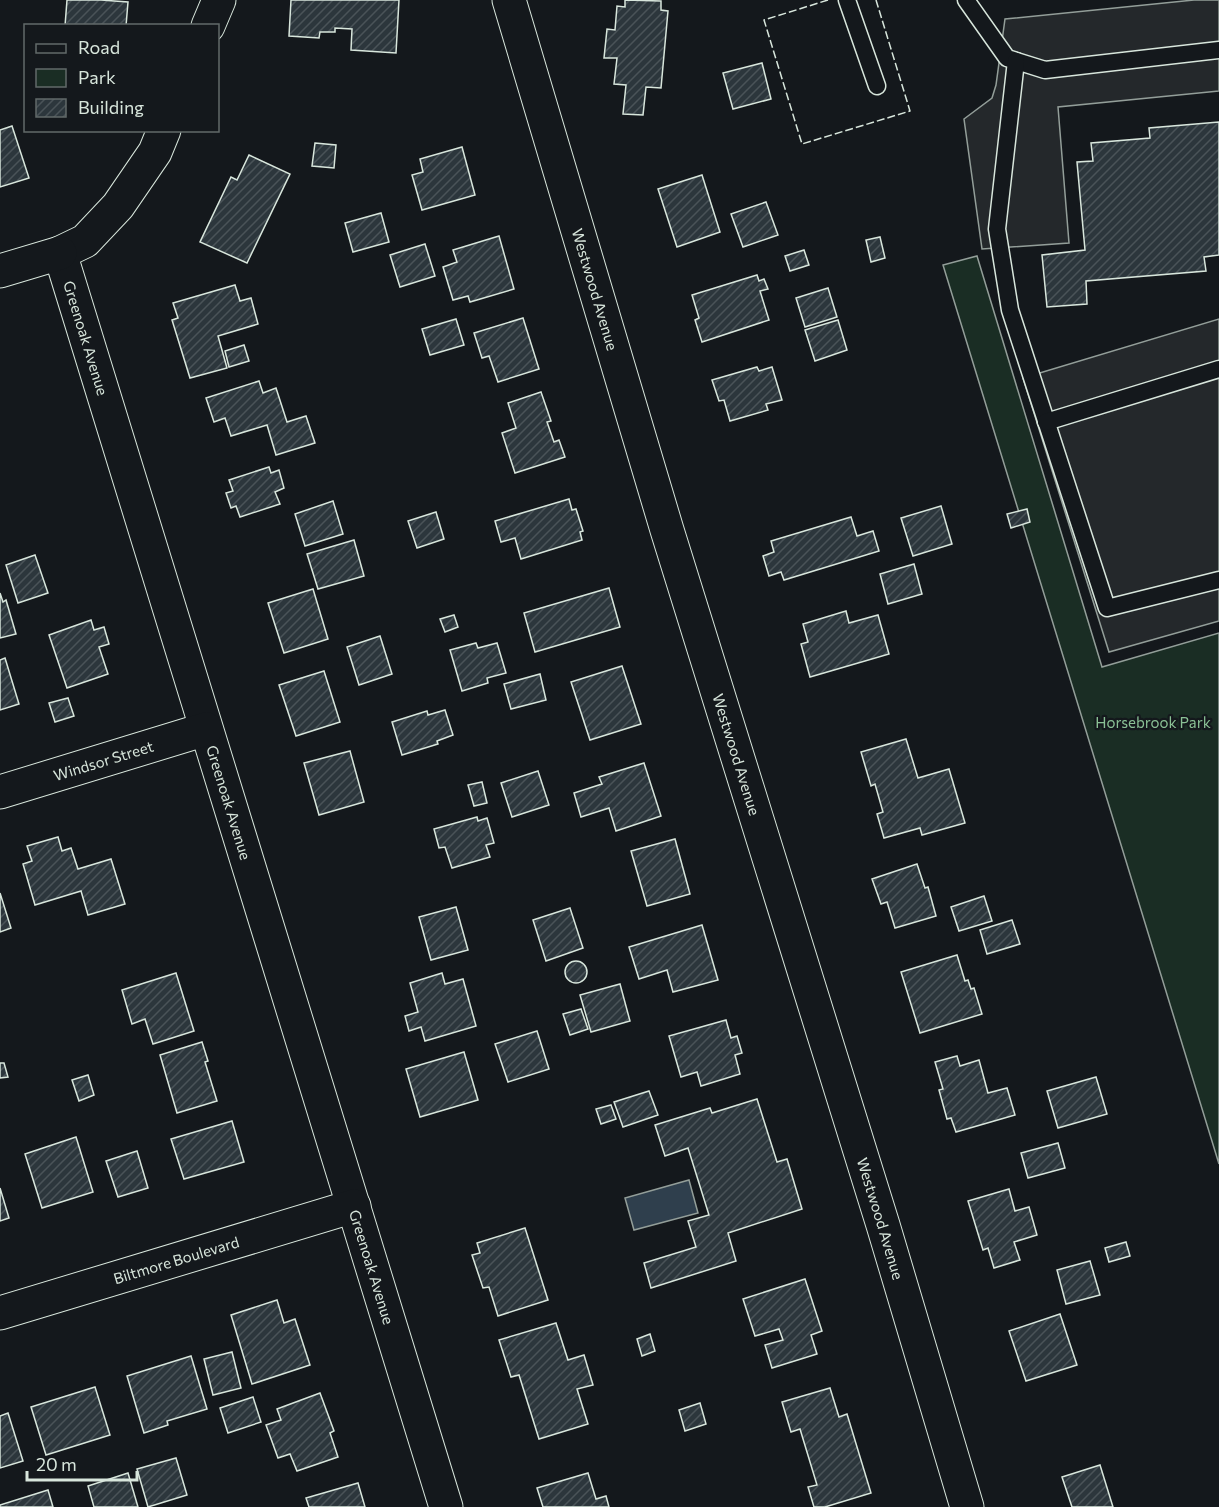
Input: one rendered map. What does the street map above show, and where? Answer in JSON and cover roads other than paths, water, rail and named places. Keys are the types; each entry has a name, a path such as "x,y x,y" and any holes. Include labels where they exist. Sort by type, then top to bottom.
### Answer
{"street":[{"path":"209,24 219,0"},
{"name":"Westwood Avenue","path":"509,0 667,530 883,1225 967,1507"},
{"path":"0,271 60,253 86,241 118,206 155,152 163,132"},
{"name":"Greenoak Avenue","path":"60,253 446,1507"},
{"name":"Windsor Street","path":"0,792 206,729"},
{"name":"Biltmore Boulevard","path":"0,1313 354,1206"}],"lane":[{"path":"847,0 877,86"},
{"path":"966,0 1006,58 1045,70 1219,50"},
{"path":"1016,61 997,229 1010,310 1107,608 1219,580"},
{"path":"1046,422 1219,369"}],"water":[{"path":"689,1180 698,1213 634,1230 625,1198"}],"park label":[{"name":"Horsebrook Park","path":"1153,722"}]}
